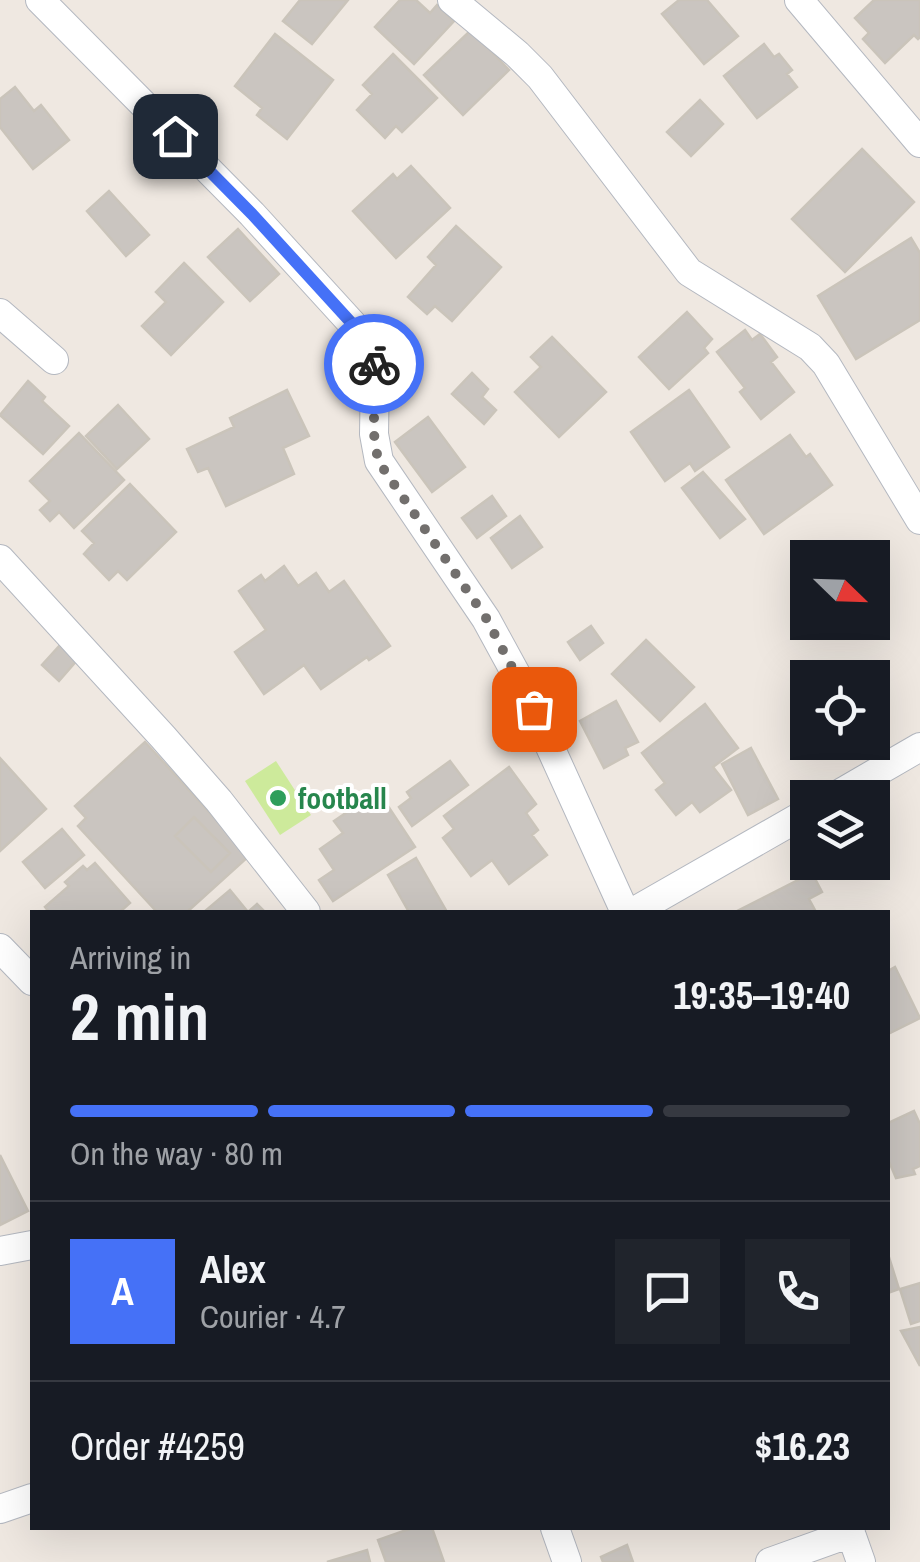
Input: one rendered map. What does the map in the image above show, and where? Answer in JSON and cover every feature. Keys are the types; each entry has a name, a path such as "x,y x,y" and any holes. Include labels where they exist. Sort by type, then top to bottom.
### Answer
{"street":[{"path":"40,0 252,214 367,340 376,373 374,434 378,461 486,618 522,685 624,910"},
{"path":"452,0 540,77 689,272 810,347 826,364 920,520"},
{"path":"800,0 920,143"},
{"path":"0,313 54,360"},
{"path":"0,559 185,762 304,910"},
{"path":"863,780 920,747"},
{"path":"637,910 790,822"},
{"path":"0,948 30,979"},
{"path":"0,1251 30,1245"},
{"path":"0,1509 30,1499"},
{"path":"556,1530 567,1562"},
{"path":"770,1562 850,1530 861,1562"}],"green space":[{"name":"football","path":"276,761 311,815 280,835 245,781"}],"building":[{"path":"300,0 348,0 312,44 283,21"},
{"path":"400,0 416,0 430,13 437,5 454,21 414,64 375,27"},
{"path":"679,0 707,0 738,36 704,64 662,14"},
{"path":"874,0 920,0 920,37 914,35 885,63 863,39 869,33 855,18"},
{"path":"471,30 509,70 463,115 424,75"},
{"path":"275,34 333,80 287,139 257,115 262,108 235,86"},
{"path":"764,44 792,70 787,74 797,87 757,118 724,76"},
{"path":"393,54 437,98 402,132 396,126 385,138 357,110 372,94 363,85"},
{"path":"15,87 34,111 41,105 69,140 33,169 0,127 0,99"},
{"path":"700,100 723,124 691,156 667,132"},
{"path":"862,149 914,202 845,272 792,219"},
{"path":"411,166 450,208 396,258 353,211 393,174 397,179"},
{"path":"109,191 149,235 126,256 87,211"},
{"path":"456,226 501,267 452,321 435,306 427,314 408,297 436,265 428,257"},
{"path":"238,229 279,274 250,301 208,257"},
{"path":"911,238 920,253 920,320 856,359 818,296"},
{"path":"184,263 223,302 171,355 142,326 166,302 156,292"},
{"path":"687,312 712,339 704,348 708,353 669,389 639,357"},
{"path":"745,330 752,340 760,334 777,357 771,362 794,392 761,419 740,392 745,388 717,352"},
{"path":"552,337 606,392 559,437 515,392 541,367 531,357"},
{"path":"472,373 488,389 482,397 496,410 484,424 452,394"},
{"path":"28,381 45,397 42,401 69,426 43,454 0,415"},
{"path":"287,390 309,436 283,448 294,474 226,506 208,468 198,472 187,449 234,427 230,418"},
{"path":"689,390 729,447 695,471 690,463 665,481 631,432"},
{"path":"118,405 149,439 117,469 86,436"},
{"path":"428,417 465,467 432,492 395,442"},
{"path":"79,433 124,480 74,528 59,512 50,521 40,510 50,501 30,481"},
{"path":"790,435 806,457 810,454 832,485 764,534 726,480"},
{"path":"703,472 745,519 720,538 682,488"},
{"path":"130,484 176,532 127,580 118,571 109,580 84,554 94,543 82,531"},
{"path":"492,496 506,516 477,538 462,518"},
{"path":"520,516 542,547 512,568 491,538"},
{"path":"284,566 298,586 316,573 329,592 344,581 390,646 321,689 304,665 264,694 235,652 266,630 239,591 261,575 265,581"},
{"path":"591,626 603,643 580,660 568,642"},
{"path":"646,640 694,687 660,721 612,674"},
{"path":"61,644 78,659 59,681 42,665"},
{"path":"616,701 638,742 625,748 628,755 604,768 580,721"},
{"path":"705,704 738,748 713,767 731,790 700,812 692,802 676,815 656,790 665,783 642,753"},
{"path":"145,742 249,856 189,910 155,910 78,826 86,818 75,806","holes":["194,817 230,853 211,872 175,836"]},
{"path":"751,748 778,799 748,815 722,764"},
{"path":"0,758 46,809 0,851"},
{"path":"450,761 468,785 412,826 399,807 411,798 407,792"},
{"path":"509,767 536,804 526,813 538,830 532,835 547,855 509,884 492,860 471,876 443,838 454,829 444,816"},
{"path":"378,791 415,847 333,901 319,880 334,870 320,849 343,833 334,821"},
{"path":"194,817 230,853 211,872 175,836"},
{"path":"62,829 84,855 45,888 23,862"},
{"path":"416,858 446,910 408,910 388,875"},
{"path":"95,863 130,903 122,910 47,910 45,907 69,886 65,882 83,866 87,870"},
{"path":"798,880 816,880 822,892 809,899 815,910 739,910"},
{"path":"230,890 246,910 206,910"},
{"path":"895,967 920,1018 890,1033 890,970"},
{"path":"914,1111 920,1124 920,1166 913,1169 915,1174 896,1178 890,1164 890,1122"},
{"path":"0,1155 28,1211 0,1225"},
{"path":"890,1260 899,1289 890,1292"},
{"path":"920,1283 920,1321 911,1324 900,1289"},
{"path":"920,1327 920,1366 901,1331"},
{"path":"406,1530 433,1530 444,1562 386,1562 378,1540"},
{"path":"627,1545 633,1562 603,1562 601,1557"},
{"path":"367,1550 370,1562 327,1562"}],"way so far":[{"path":"374,364 378,461 486,618 534,709"}],"place":[{"name":"football","path":"278,798"}],"route":[{"path":"175,136 367,340 374,364"}]}
